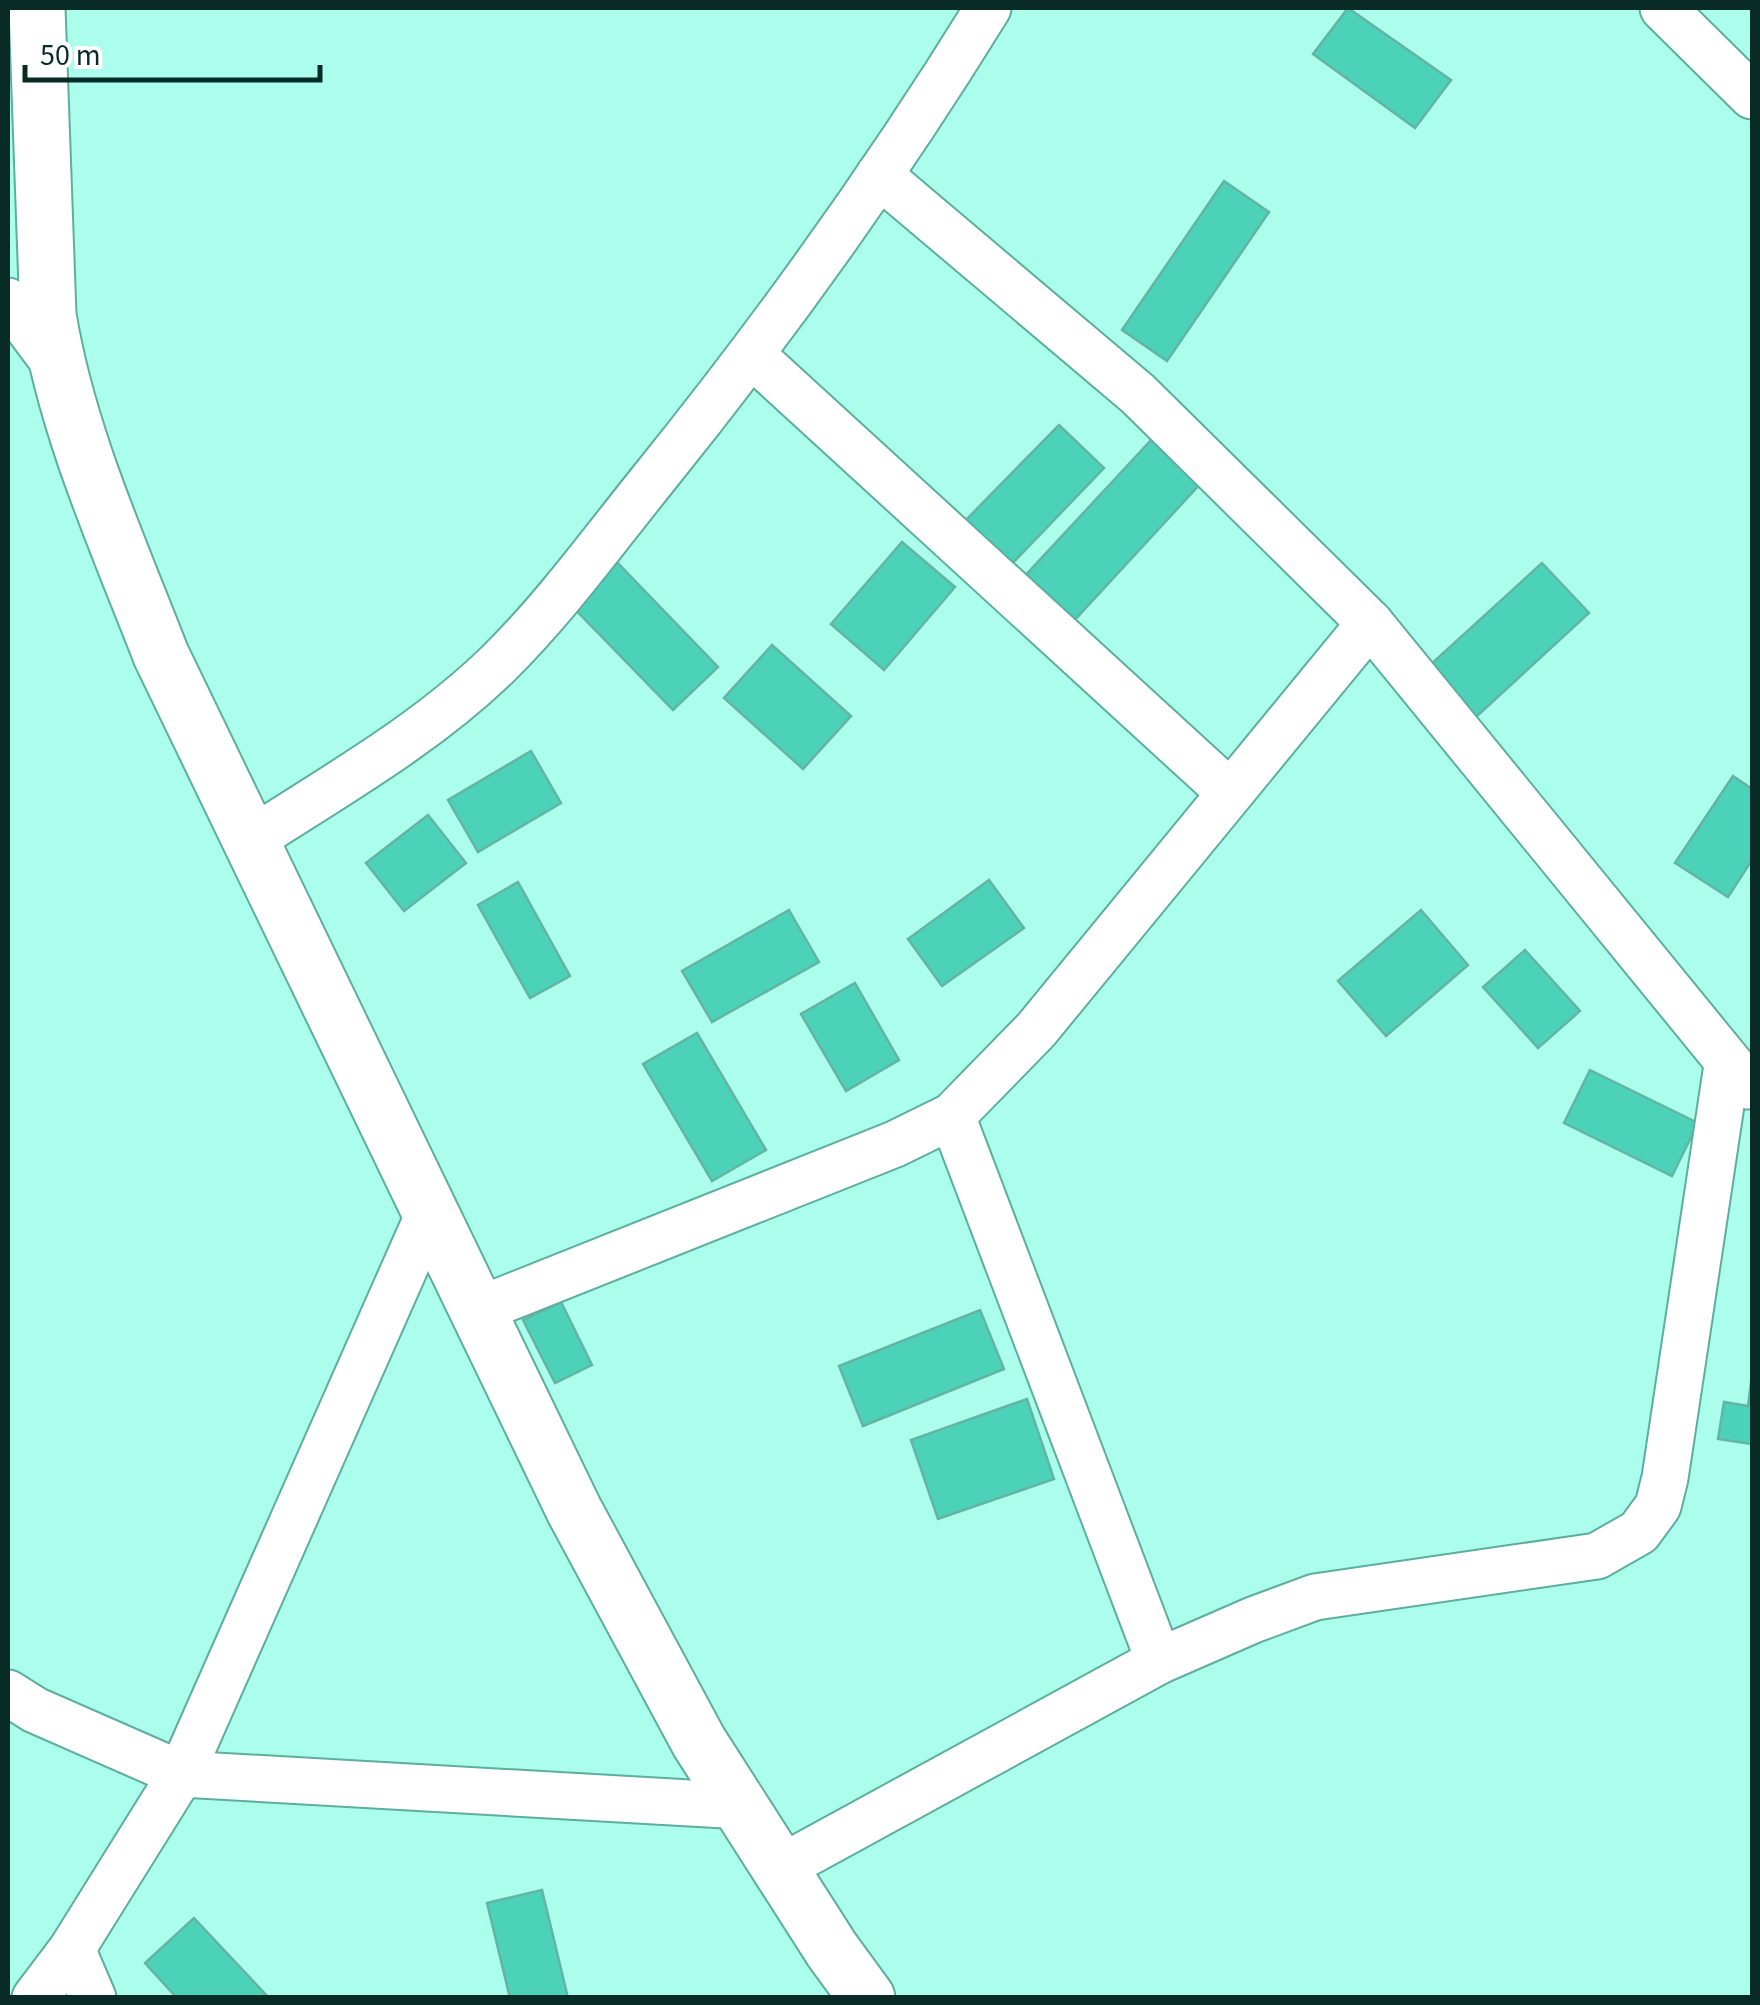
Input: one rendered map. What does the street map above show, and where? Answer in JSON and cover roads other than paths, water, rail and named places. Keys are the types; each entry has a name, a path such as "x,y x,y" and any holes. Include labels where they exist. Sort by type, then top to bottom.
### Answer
{"street":[{"path":"37,8 46,282 56,365 107,517 162,654 592,1543 699,1742 867,1998"},
{"path":"251,840 427,726 498,663 752,356 879,176 988,8"},
{"path":"1663,8 1752,96"},
{"path":"782,1868 1160,1661 1314,1597 1597,1556 1638,1532 1658,1506 1665,1478 1740,1078 1370,623 1138,394 879,176"},
{"path":"8,301 56,365"},
{"path":"752,356 1228,791"},
{"path":"478,1310 895,1144 952,1116 1094,963 1228,791 1370,623"},
{"path":"952,1116 1160,1661"},
{"path":"35,1998 72,1949 181,1774 430,1211"},
{"path":"8,1693 35,1710 181,1774 742,1806"},
{"path":"72,1949 94,1998"}]}
